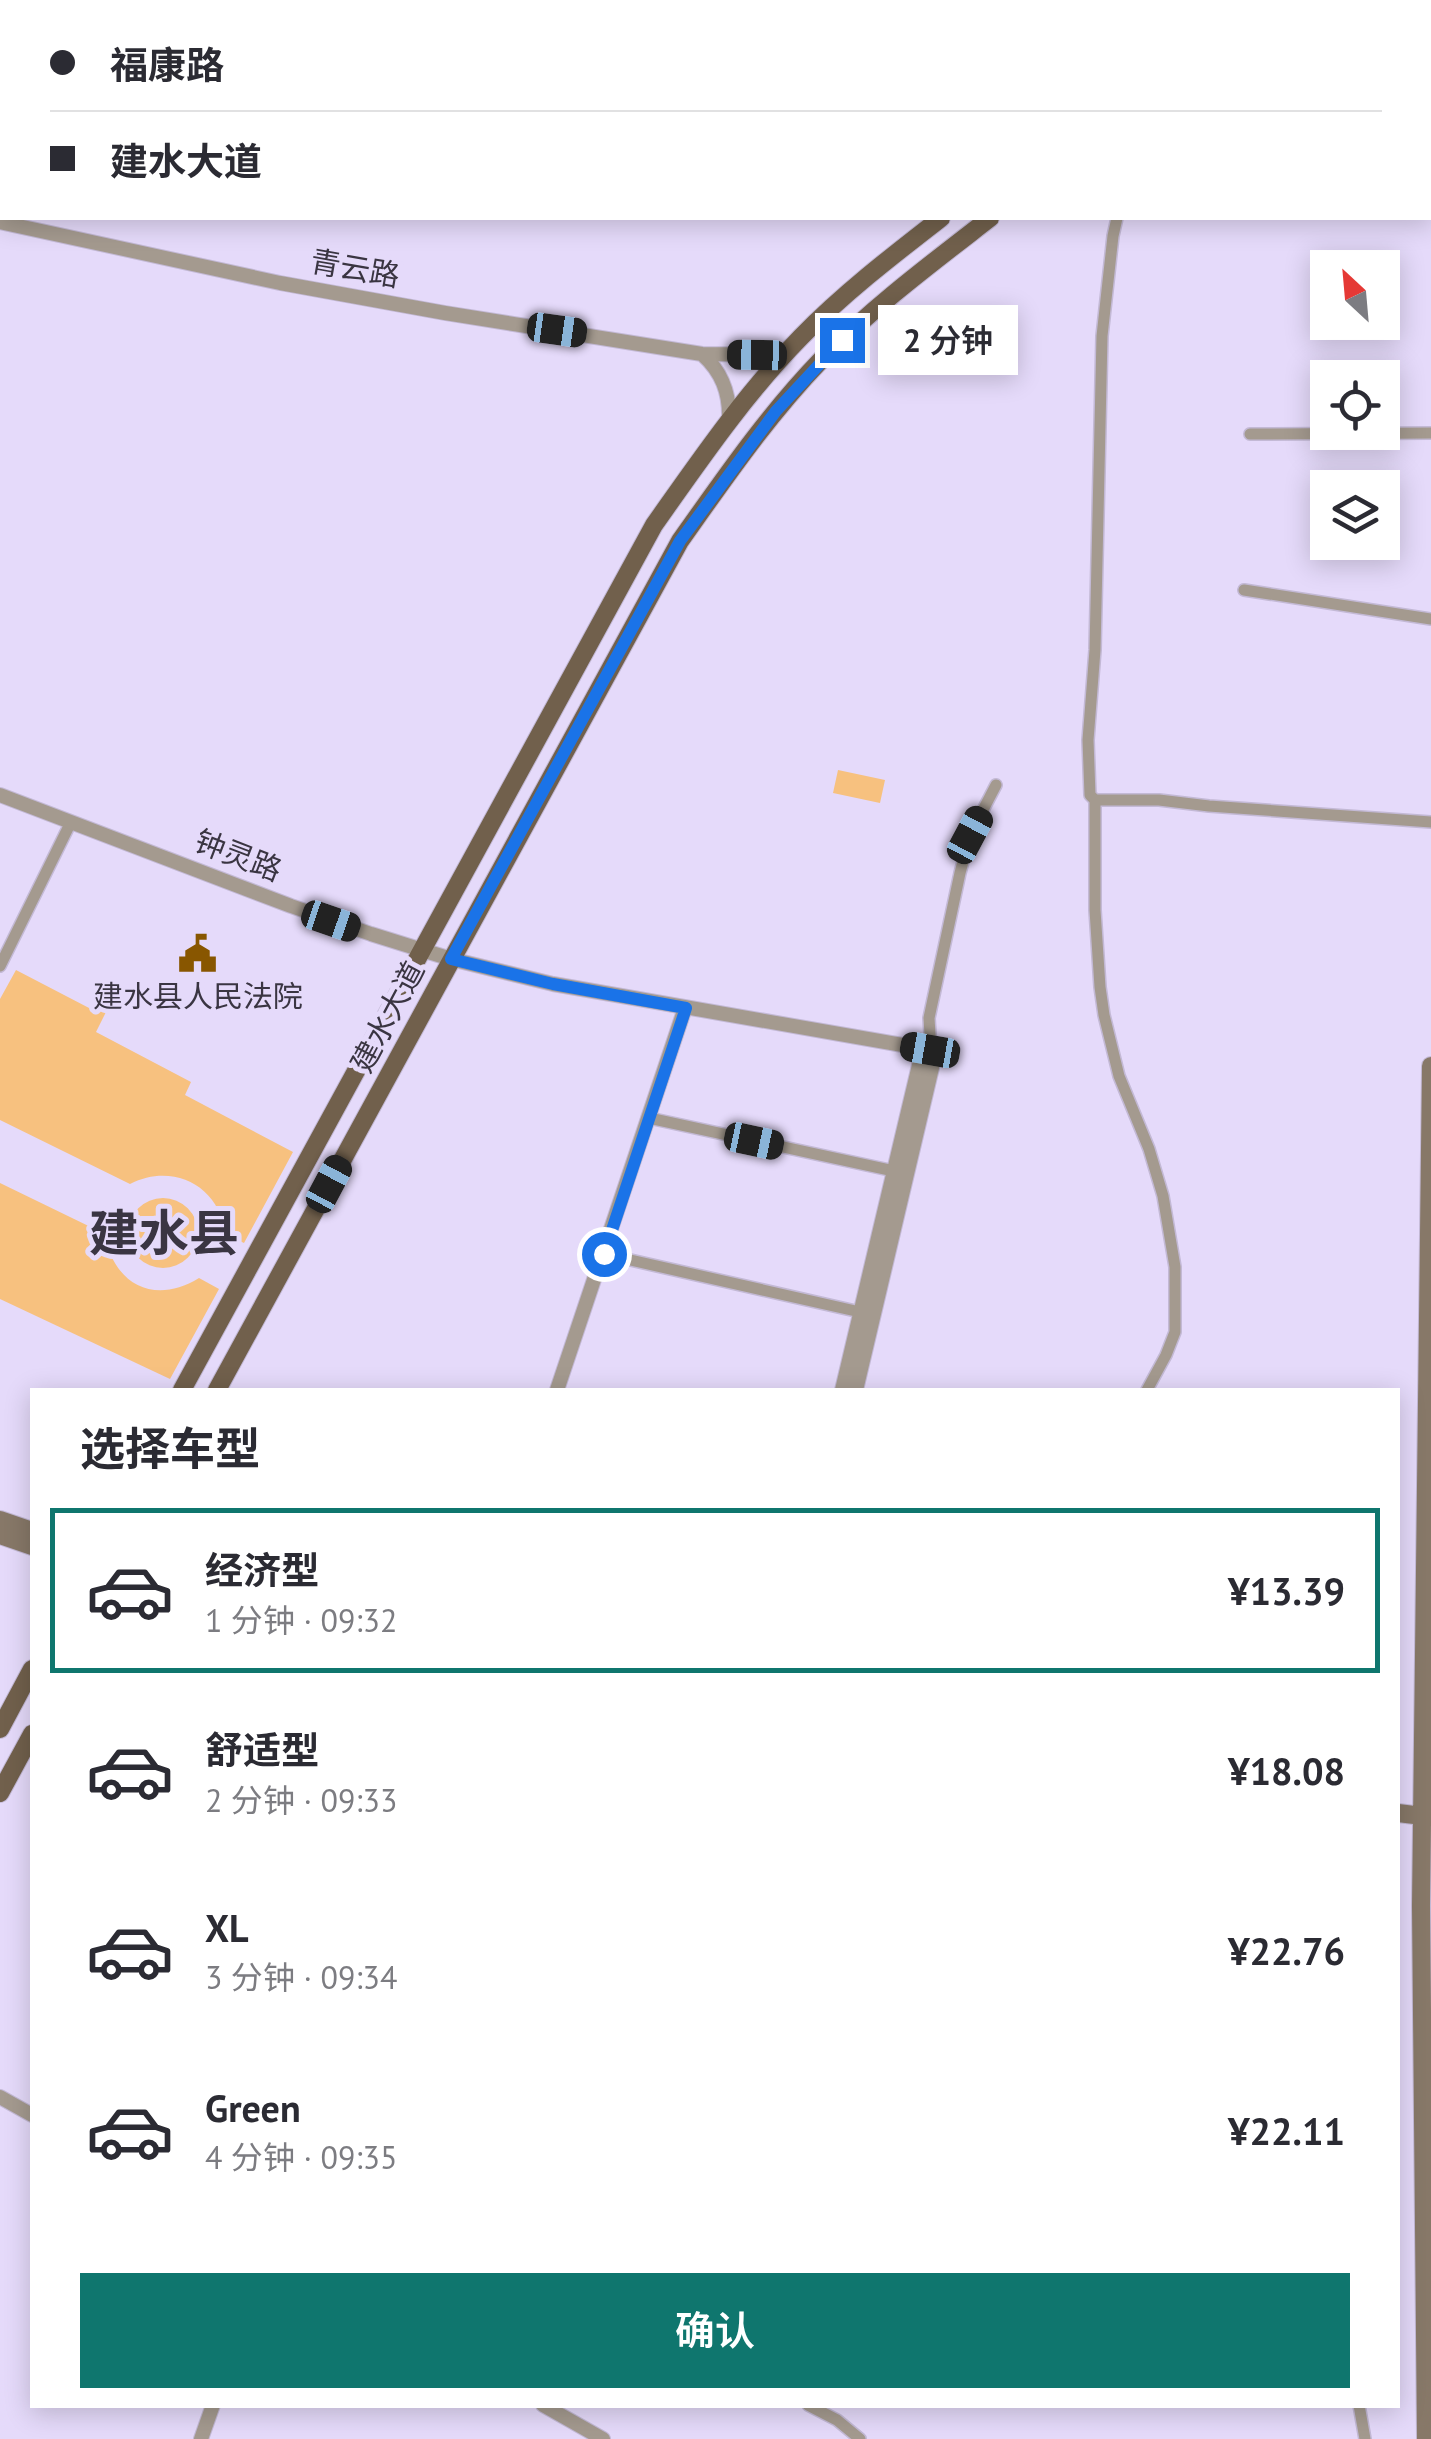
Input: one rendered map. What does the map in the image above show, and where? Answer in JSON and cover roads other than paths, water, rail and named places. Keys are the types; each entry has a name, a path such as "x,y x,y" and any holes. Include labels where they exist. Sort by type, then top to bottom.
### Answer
{"main road":[{"name":"建水大道","path":"183,1388 654,525 729,420 784,355 861,281 938,220"},
{"name":"建水大道","path":"218,1388 680,541 776,411 836,346 893,294 987,220"},
{"path":"1426,2439 1431,1066"},
{"path":"0,1520 30,1530"},
{"path":"0,1535 30,1545"},
{"path":"0,1730 30,1673"},
{"path":"0,1794 30,1738"},
{"path":"1400,1814 1427,1823"},
{"path":"1400,1825 1427,1823"}],"street":[{"path":"1117,220 1102,336 1095,650 1088,740 1090,795 1095,800 1159,800 1431,822"},
{"name":"青云路","path":"0,222 427,310 702,354 784,355"},
{"path":"702,354 724,382 729,420"},
{"path":"1250,434 1431,433"},
{"path":"1244,590 1431,620"},
{"path":"856,1388 932,1068 929,1018 965,854 970,835 996,786"},
{"name":"钟灵路","path":"0,795 292,906 451,959 553,984 930,1050"},
{"path":"1095,800 1095,910 1104,1015 1120,1076 1163,1196 1175,1267 1175,1332 1147,1388"},
{"path":"0,966 71,822"},
{"path":"558,1388 686,1008"},
{"path":"842,1388 919,1065 930,1050"},
{"path":"649,1118 894,1172"},
{"path":"604,1254 860,1312"},
{"path":"0,2097 30,2114"},
{"path":"201,2439 212,2408"},
{"path":"548,2408 603,2439"},
{"path":"814,2408 860,2439"},
{"path":"1360,2408 1366,2439"}],"place":[{"name":"建水县人民法院","path":"198,953"}],"district":[{"name":"建水县","path":"164,1233"}]}
